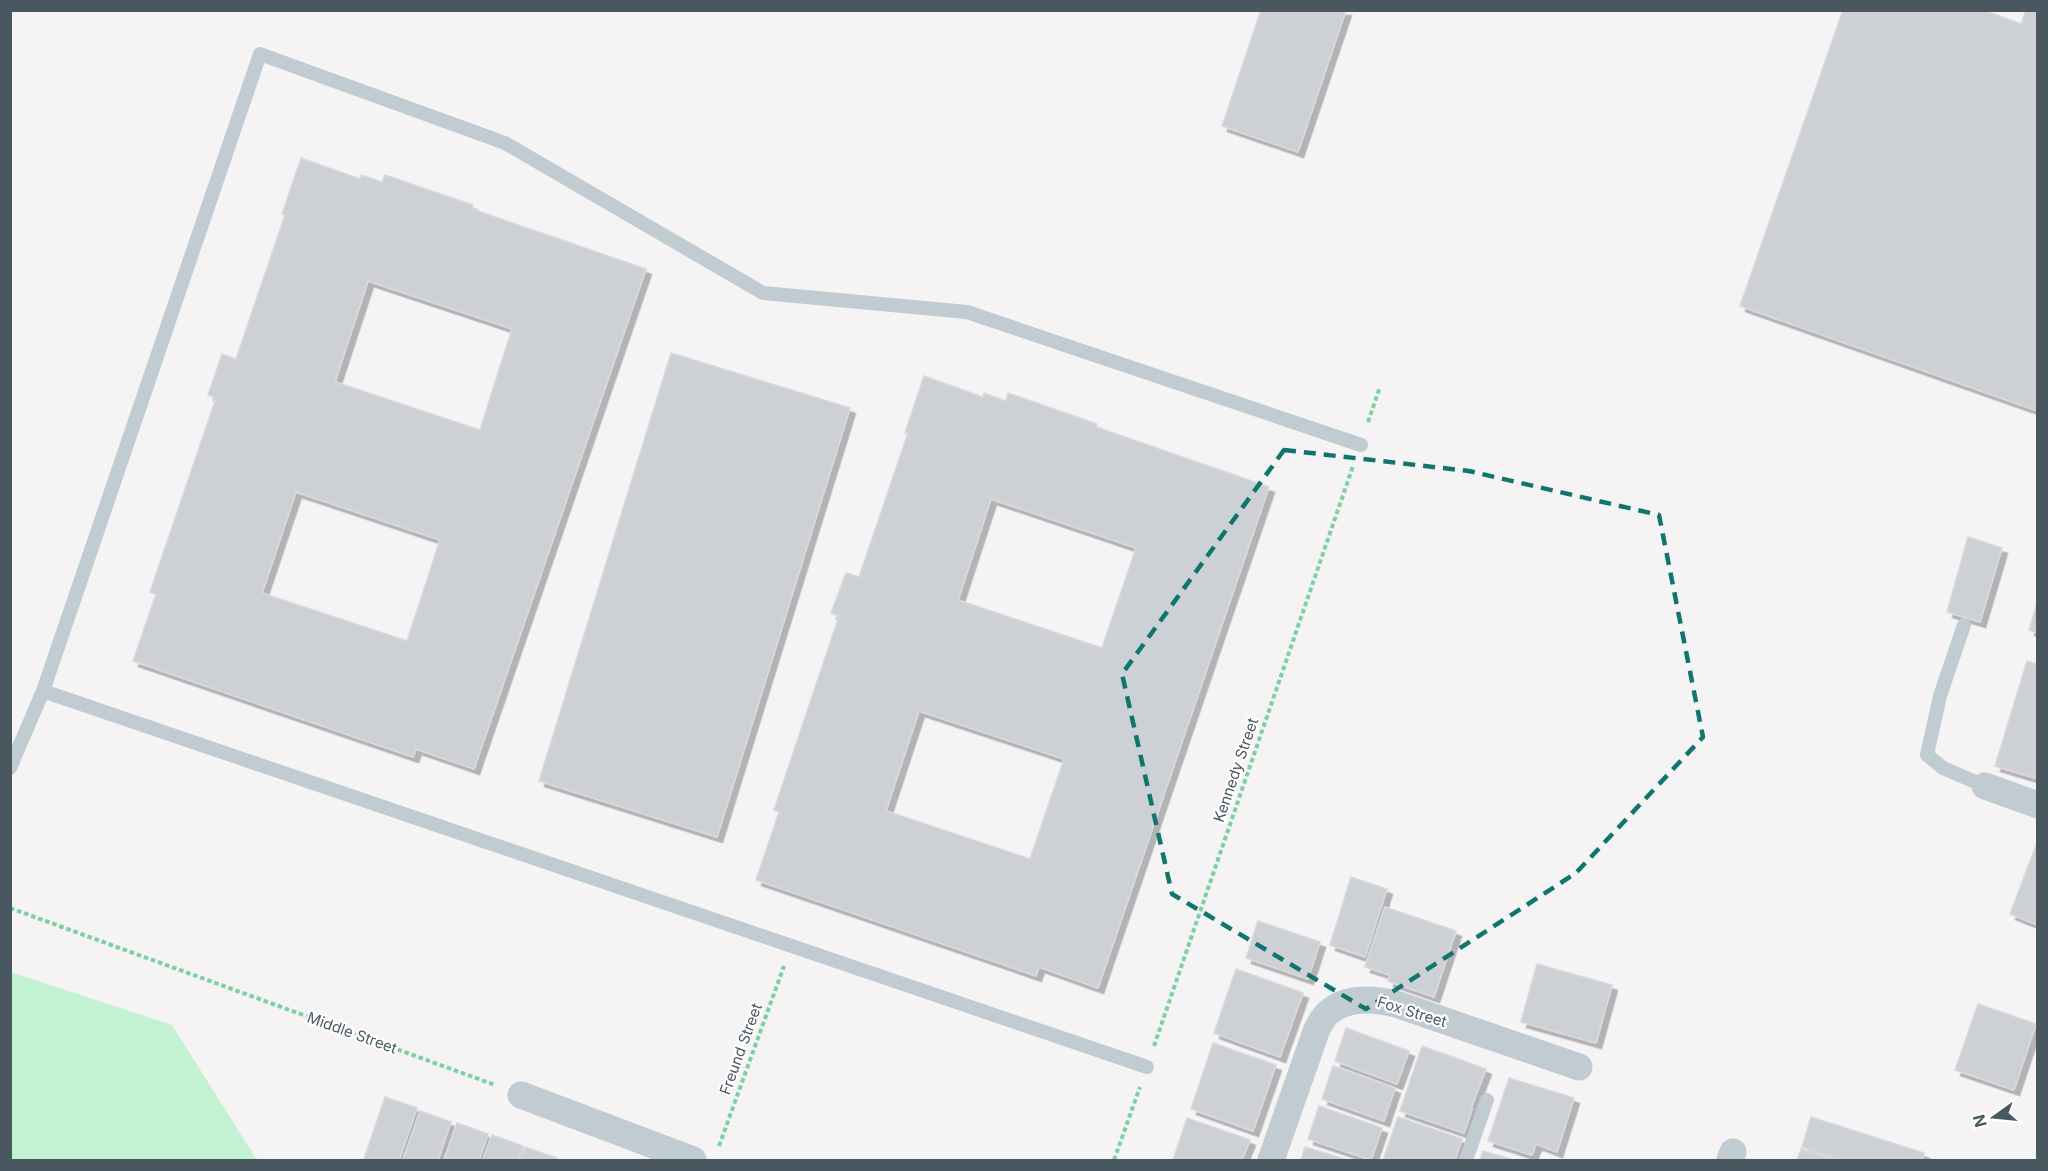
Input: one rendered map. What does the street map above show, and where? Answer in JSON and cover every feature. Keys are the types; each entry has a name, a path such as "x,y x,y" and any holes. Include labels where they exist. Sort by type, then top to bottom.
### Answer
{"street":[{"path":"1985,786 2037,805"},
{"name":"Fox Street","path":"1271,1161 1317,1029 1327,1014 1356,1000 1376,999 1396,1004 1579,1067"},
{"path":"521,1095 693,1161"}],"lane":[{"path":"10,768 43,691 260,54 505,143 763,293 967,312 1361,445"},
{"path":"1964,625 1940,696 1927,755 1943,768 1985,786"},
{"path":"43,691 1147,1067"},
{"path":"1466,1161 1487,1100"}],"path":[{"name":"Kennedy Street","path":"1114,1161 1380,387"},
{"name":"Middle Street","path":"10,908 521,1095"},
{"name":"Freund Street","path":"718,1150 791,946"}],"highlighted area":[{"path":"1284,450 1469,471 1659,515 1703,737 1576,873 1366,1009 1172,894 1122,674"}],"green space":[{"path":"11,972 172,1025 257,1160 11,1160"}],"building":[{"path":"1261,10 1346,10 1298,152 1222,126"},
{"path":"1843,10 1983,10 2021,24 2026,10 2038,10 2038,411 1740,306"},
{"path":"301,158 360,179 361,175 382,182 385,175 473,205 472,209 646,269 474,769 416,749 413,757 133,661 156,594 150,592 216,398 208,395 222,354 236,359 285,215 282,214","holes":["368,281 512,329 480,430 335,382","296,492 440,540 407,641 262,593"]},
{"path":"671,353 850,408 717,837 539,781"},
{"path":"924,376 983,397 984,393 1006,401 1008,393 1097,424 1096,427 1269,487 1098,988 1039,967 1036,976 756,880 779,812 774,810 839,616 831,613 846,573 859,577 908,433 905,433","holes":["991,499 1136,548 1102,648 958,600","919,711 1064,759 1030,859 886,811"]},
{"path":"1968,537 2002,548 1980,622 1947,612"},
{"path":"2038,600 2038,633 2029,630"},
{"path":"2027,661 2038,664 2038,779 1995,766"},
{"path":"2038,840 2038,925 2010,914"},
{"path":"1351,877 1387,889 1365,957 1330,945"},
{"path":"1385,907 1456,931 1434,997 1388,981 1390,975 1365,967"},
{"path":"1258,921 1320,942 1308,979 1246,958"},
{"path":"1537,964 1612,985 1596,1043 1521,1022"},
{"path":"1236,969 1303,993 1280,1057 1214,1033"},
{"path":"1978,1004 2036,1024 2014,1090 1955,1070"},
{"path":"1346,1028 1409,1051 1397,1084 1335,1061"},
{"path":"1213,1043 1276,1065 1253,1131 1191,1109"},
{"path":"1422,1046 1486,1069 1464,1133 1400,1111"},
{"path":"1333,1066 1395,1088 1384,1121 1322,1099"},
{"path":"1509,1078 1574,1098 1557,1152 1536,1144 1532,1155 1488,1141"},
{"path":"385,1097 417,1108 399,1160 367,1160 364,1159"},
{"path":"1319,1106 1382,1128 1371,1160 1308,1139"},
{"path":"420,1111 451,1122 438,1160 403,1160"},
{"path":"1398,1117 1462,1139 1455,1160 1383,1160"},
{"path":"1811,1117 1924,1153 1922,1160 1842,1160 1802,1147"},
{"path":"1187,1118 1250,1140 1242,1160 1173,1160"},
{"path":"457,1123 488,1134 479,1160 444,1160"},
{"path":"492,1135 523,1146 518,1160 483,1160"},
{"path":"525,1147 557,1158 556,1160 521,1160"},
{"path":"1305,1147 1348,1160 1301,1160"},
{"path":"1801,1149 1835,1160 1797,1160"},
{"path":"1483,1151 1514,1160 1480,1160"}]}
